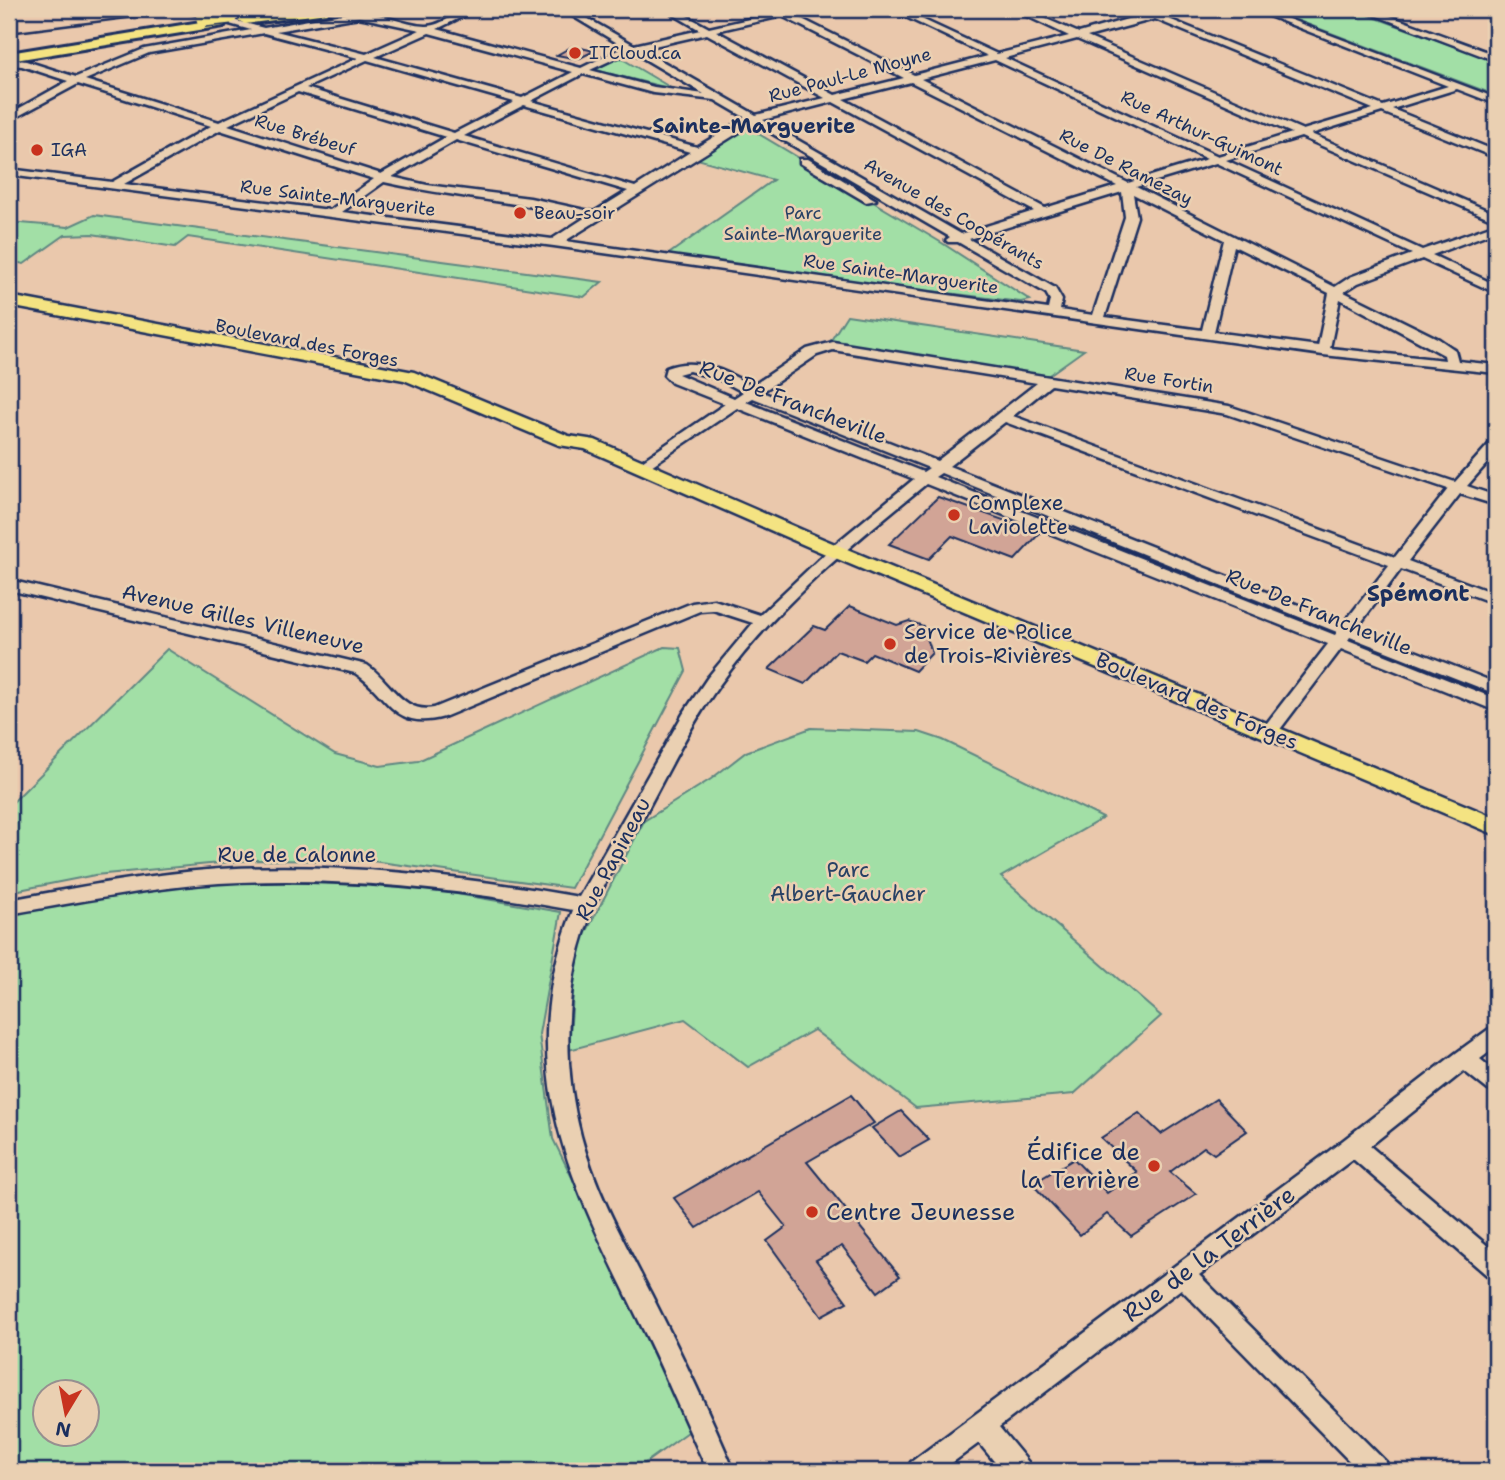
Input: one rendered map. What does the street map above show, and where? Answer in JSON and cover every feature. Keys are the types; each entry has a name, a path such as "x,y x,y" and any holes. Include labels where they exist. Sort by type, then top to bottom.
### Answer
{"highway":[{"path":"9,46 283,9"},
{"path":"9,58 215,18 245,20 327,9"},
{"path":"48,35 155,26"}],"main road":[{"name":"Boulevard des Forges","path":"9,288 195,329"},
{"name":"Boulevard des Forges","path":"9,301 195,329 379,363 565,441 589,444 836,551 1496,827"}],"street":[{"path":"180,9 366,57 698,150"},
{"path":"194,9 215,18"},
{"path":"113,186 153,160 218,127 474,9"},
{"path":"668,9 1041,211"},
{"path":"331,215 382,178 456,136 620,51 780,11 802,9"},
{"name":"Rue Arthur-Guimont","path":"892,9 1496,289"},
{"path":"1016,9 1496,218"},
{"path":"1136,9 1496,155"},
{"name":"Rue Paul-Le Moyne","path":"554,243 698,150 754,119 1184,9"},
{"path":"1255,9 1496,101"},
{"path":"1363,9 1496,58"},
{"name":"Rue De Ramezay","path":"780,11 1446,349 1450,353 1452,364"},
{"name":"Avenue des Coopérants","path":"562,12 633,47 1051,291 1056,300 1053,313"},
{"name":"Avenue des Coopérants","path":"562,12 696,97 1035,296 1032,310"},
{"path":"9,118 76,80 155,49 363,14 653,90 696,97 717,97"},
{"name":"Rue Brébeuf","path":"9,58 382,178 427,188 530,201 595,216"},
{"path":"944,242 1458,86"},
{"path":"298,89 635,190"},
{"path":"9,110 21,111"},
{"name":"Rue Sainte-Marguerite","path":"9,172 554,243 1323,351 1496,369"},
{"path":"836,180 852,176"},
{"path":"1098,319 1131,217 1128,188"},
{"path":"1323,351 1335,292 1354,280 1496,227"},
{"path":"1207,335 1230,239"},
{"name":"Rue Fortin","path":"751,392 812,352 824,347 840,347 1229,410 1496,501"},
{"name":"Rue De Francheville","path":"1496,689 1341,635 928,478 673,378 671,370 677,366 691,366 740,384 751,392 941,467 1341,635 1496,705"},
{"name":"Rue Papineau","path":"721,1471 650,1317 590,1196 568,1131 560,1082 559,1023 566,971 577,924 585,905 706,691 763,621 800,582 836,551 1049,380"},
{"path":"640,467 751,392"},
{"path":"1008,413 1403,558 1496,586"},
{"path":"1269,732 1341,635 1457,488 1496,445"},
{"path":"1403,558 1496,599"},
{"name":"Avenue Gilles Villeneuve","path":"9,585 127,615 223,634 360,669 374,677 402,711 419,716 438,713 698,606 714,605 763,621"},
{"name":"Rue de Calonne","path":"9,907 168,881 293,875 415,879 585,905"},
{"name":"Rue de la Terrière","path":"920,1471 1496,1035"},
{"path":"1464,1059 1496,1084"},
{"path":"1353,1145 1496,1268"},
{"path":"1182,1275 1377,1471"},
{"path":"981,1426 1019,1471"}],"green space":[{"path":"1267,9 1351,9 1496,61 1496,102 1485,91"},
{"path":"619,57 668,86 595,70"},
{"name":"Parc Sainte-Marguerite","path":"747,127 942,243 1030,300 1021,302 663,258 773,180 697,159"},
{"path":"94,215 602,282 584,297 188,237 175,247 92,234 65,235 24,264 9,261 9,222 68,227"},
{"path":"847,315 1084,350 1042,380 828,345"},
{"path":"664,647 680,648 686,671 571,888 372,861 251,860 95,875 9,892 9,806 167,649 335,754 380,766 418,761"},
{"name":"Parc Albert-Gaucher","path":"811,728 919,732 943,740 1103,818 1001,877 1161,1016 1074,1094 916,1108 814,1030 748,1067 685,1019 569,1050 576,952 644,821 711,779 746,752"},
{"path":"235,879 381,881 561,912 539,1034 553,1139 695,1427 634,1471 9,1471 9,909 89,889"}],"building":[{"name":"ITCloud.ca","path":"573,46 594,51 578,59 557,55"},
{"name":"Complexe Laviolette","path":"938,497 1040,533 1015,560 952,536 929,559 889,544"},
{"name":"Service de Police de Trois-Rivières","path":"850,606 897,625 909,621 923,626 932,653 915,671 872,653 864,661 837,651 805,684 769,669 814,626 825,630"},
{"name":"Centre Jeunesse","path":"851,1095 874,1123 807,1162 900,1276 878,1292 842,1246 816,1260 847,1302 821,1316 767,1241 786,1227 758,1192 697,1228 674,1198"},
{"name":"Édifice de la Terrière","path":"1216,1099 1247,1131 1214,1154 1204,1147 1170,1172 1196,1194 1131,1236 1107,1214 1080,1235 1032,1184 1074,1159 1107,1193 1137,1172 1101,1138 1139,1113 1161,1134"},
{"path":"901,1111 929,1140 899,1157 872,1128"}],"railway":[{"path":"9,33 198,9"}],"place":[{"name":"ITCloud.ca","path":"575,53"},
{"name":"IGA","path":"37,150"},
{"name":"Beau-soir","path":"520,213"},
{"name":"Complexe Laviolette","path":"954,515"},
{"name":"Service de Police de Trois-Rivières","path":"890,644"},
{"name":"Édifice de la Terrière","path":"1154,1166"},
{"name":"Centre Jeunesse","path":"812,1212"}],"district":[{"name":"Sainte-Marguerite","path":"754,126"},
{"name":"Spémont","path":"1418,593"}]}
